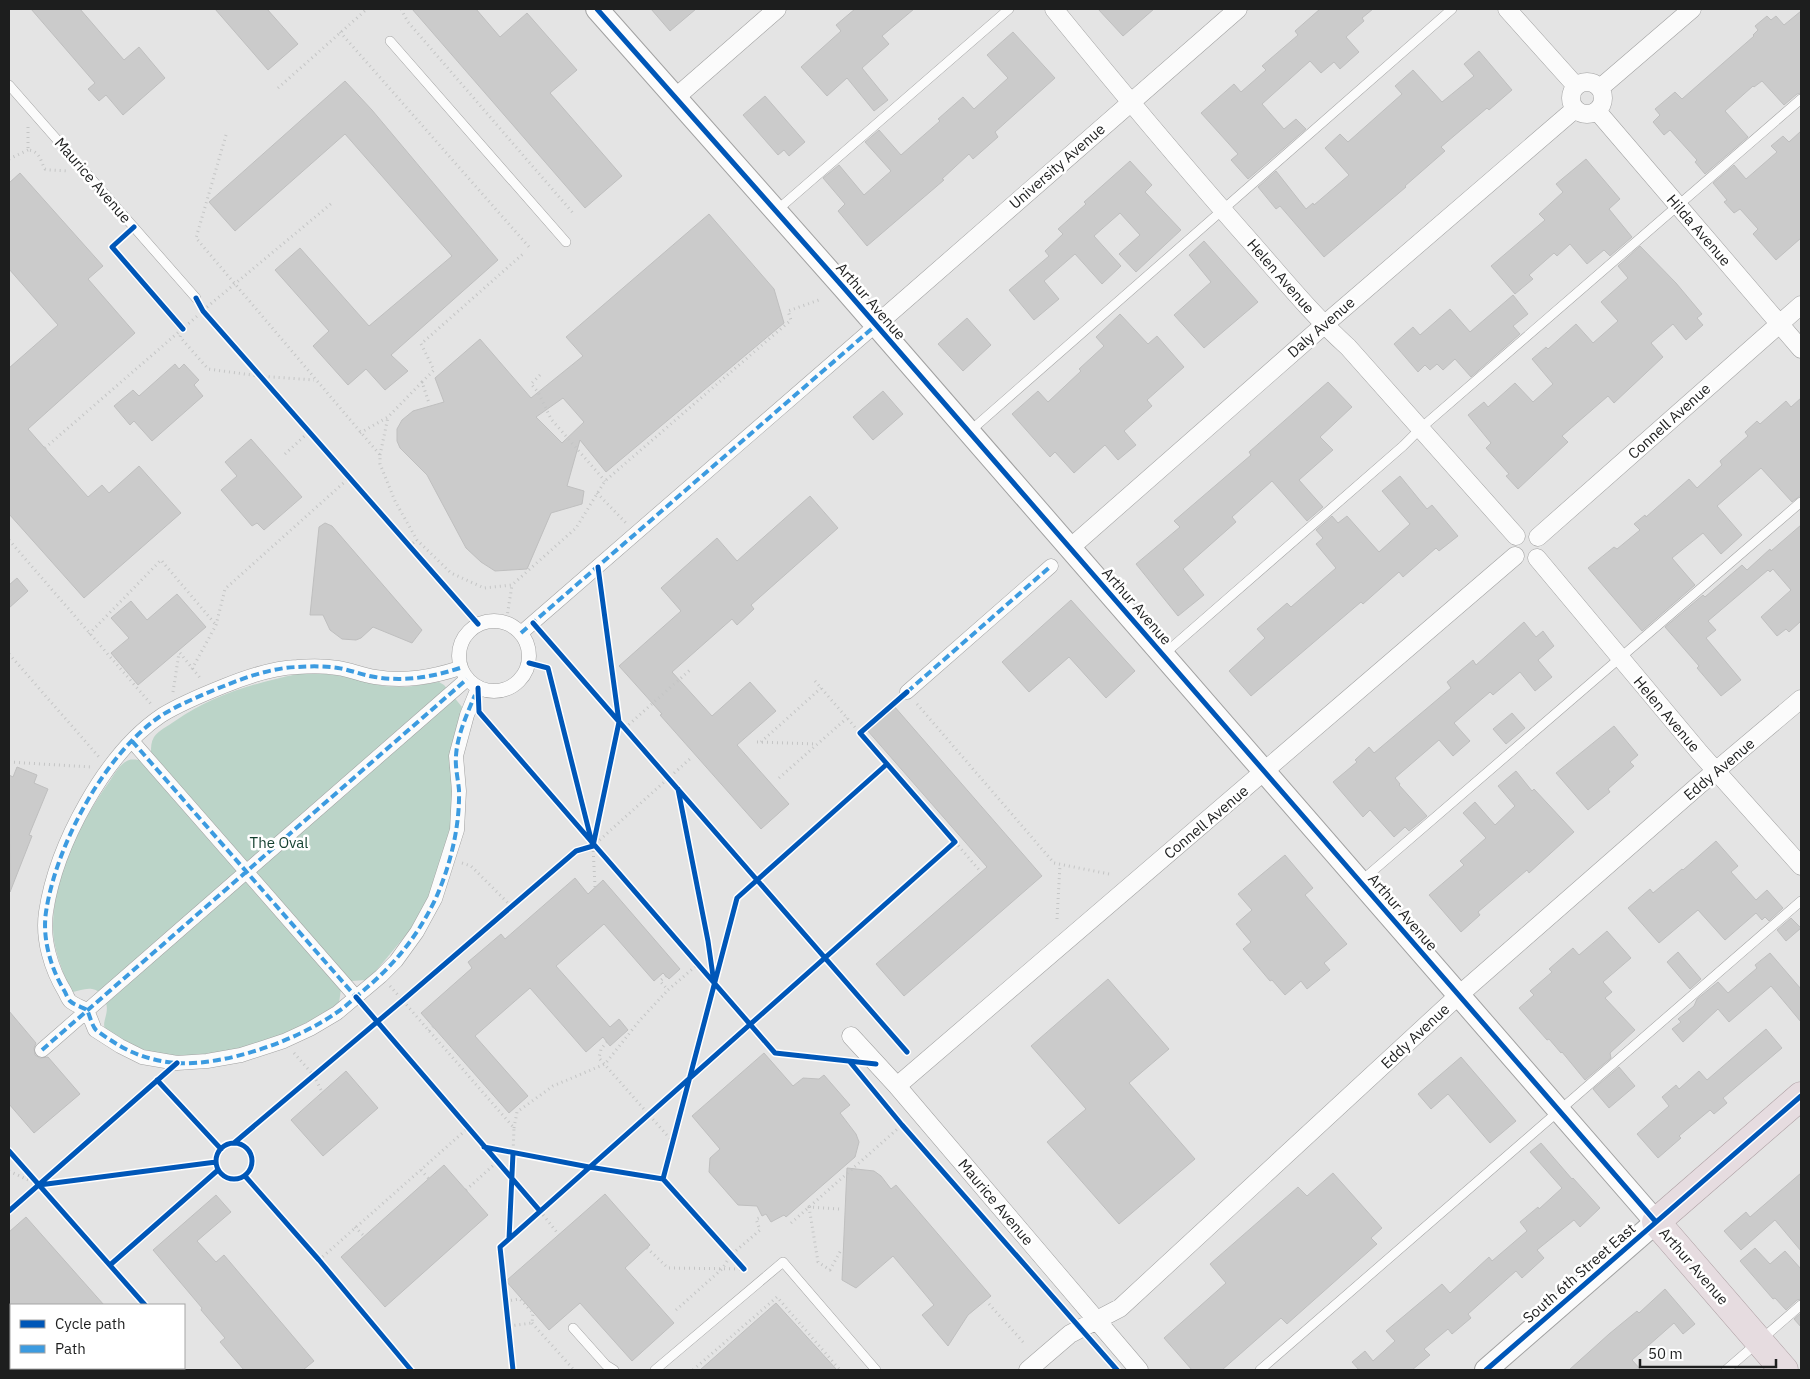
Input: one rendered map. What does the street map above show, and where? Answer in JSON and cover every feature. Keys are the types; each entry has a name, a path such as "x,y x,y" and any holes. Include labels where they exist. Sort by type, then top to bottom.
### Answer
{"highway":[{"name":"South 6th Street East","path":"1656,1222 1801,1096"},
{"name":"Arthur Avenue","path":"1656,1222 1784,1370"}],"street":[{"name":"Arthur Avenue","path":"597,9 876,325 1656,1222"},
{"path":"675,98 777,9"},
{"name":"Helen Avenue","path":"1054,9 1130,102 1223,210 1324,324 1348,347 1421,428 1516,536"},
{"name":"University Avenue","path":"876,325 1238,9"},
{"path":"1507,9 1576,86"},
{"path":"1600,88 1692,9"},
{"path":"1587,81 1600,88 1604,99 1598,111 1585,114 1575,109 1570,100 1576,86 1587,81"},
{"name":"Daly Avenue","path":"1070,548 1324,324 1575,109"},
{"name":"Hilda Avenue","path":"1598,111 1801,349"},
{"name":"Connell Avenue","path":"1538,537 1801,305"},
{"path":"521,633 876,325"},
{"path":"1527,531 1532,532 1538,537 1542,547 1536,558 1529,562 1524,562 1515,556 1511,547 1516,536 1527,531"},
{"name":"Connell Avenue","path":"897,1086 1515,556"},
{"name":"Helen Avenue","path":"1536,558 1716,772 1801,866"},
{"path":"907,692 1051,566"},
{"path":"521,633 512,625 506,623 492,621 481,623 469,631 460,646 458,657 468,678 467,715 456,756 459,791 457,830 435,899 417,932 396,961 381,976 337,1013 284,1041 241,1054 207,1061 177,1063 142,1057 95,1030 87,1010 70,1001 58,981 48,949 44,925 46,910 58,866 72,828 109,768 132,742 166,713 212,691 268,672 296,667 337,668 374,677 406,680 436,676 468,678 488,691 499,691 509,688 518,682 525,673 529,663 529,652 526,641 521,633"},
{"path":"42,1050 468,678"},
{"name":"Eddy Avenue","path":"1028,1370 1070,1334 1097,1322 1120,1308 1459,995 1801,699"},
{"path":"132,742 356,997"},
{"name":"Maurice Avenue","path":"851,1036 897,1086 1139,1370"},
{"name":"South 6th Street East","path":"1486,1370 1656,1222"}],"lane":[{"path":"775,211 1009,9"},
{"path":"969,432 1452,9"},
{"path":"390,41 566,242"},
{"name":"Maurice Avenue","path":"9,85 196,298"},
{"path":"1163,655 1403,446 1421,428 1801,100"},
{"path":"1360,882 1801,502"},
{"path":"1260,1370 1560,1112 1801,901"},
{"path":"655,1370 783,1262 876,1370"},
{"path":"1726,1370 1801,1305"},
{"path":"573,1328 606,1365 614,1370"}],"path":[{"path":"278,88 367,9"},
{"path":"401,9 408,22 573,213"},
{"path":"340,32 530,248"},
{"path":"28,124 28,150"},
{"path":"226,135 196,238 380,455"},
{"path":"9,159 28,150 40,157 45,169 69,171"},
{"path":"45,448 234,283 332,203"},
{"path":"360,433 388,417 434,370 421,344 524,253"},
{"path":"196,298 209,318"},
{"path":"388,417 380,455 380,464 395,501 417,540 451,573 484,588 512,585 576,528 605,481 791,320 788,312 819,300"},
{"path":"176,321 183,329"},
{"path":"183,329 180,337 208,369 259,376 315,380"},
{"path":"253,369 265,383"},
{"path":"540,375 531,384 538,392 551,418 605,481"},
{"path":"422,382 429,403"},
{"path":"303,425 314,439"},
{"path":"285,454 309,432"},
{"path":"343,472 355,485"},
{"path":"192,669 216,625 225,589 349,478"},
{"path":"597,493 636,534"},
{"path":"403,539 416,553"},
{"path":"9,540 90,634 166,713"},
{"path":"409,546 417,540"},
{"path":"90,634 161,560 216,625"},
{"path":"506,623 512,585"},
{"path":"166,713 179,653 212,691"},
{"path":"9,654 109,768"},
{"path":"625,728 691,669"},
{"path":"815,681 865,739"},
{"path":"816,744 759,742 821,688"},
{"path":"907,692 1054,864 1109,874"},
{"path":"779,778 847,718"},
{"path":"619,722 631,736"},
{"path":"860,733 867,727"},
{"path":"584,848 593,846 692,757"},
{"path":"9,762 109,768"},
{"path":"662,771 673,784"},
{"path":"948,835 981,872"},
{"path":"591,837 595,887"},
{"path":"947,849 955,842"},
{"path":"593,846 600,853"},
{"path":"448,859 471,866 511,906"},
{"path":"1058,919 1060,865"},
{"path":"504,913 518,900"},
{"path":"691,957 703,971"},
{"path":"513,1161 516,1110 553,1086 605,1064 640,1020 668,990 697,964"},
{"path":"381,976 514,1128"},
{"path":"666,976 660,981 668,990"},
{"path":"396,1006 410,994"},
{"path":"428,1031 433,1027"},
{"path":"284,1041 314,1076 322,1092"},
{"path":"607,1042 601,1049 599,1058 673,1142"},
{"path":"306,1082 320,1070"},
{"path":"642,1121 656,1108"},
{"path":"896,1118 908,1132"},
{"path":"462,1121 473,1134"},
{"path":"791,1223 902,1125"},
{"path":"319,1260 468,1128"},
{"path":"670,1151 675,1132"},
{"path":"503,1151 523,1154"},
{"path":"493,1157 502,1168"},
{"path":"466,1190 497,1162"},
{"path":"420,1170 429,1179"},
{"path":"9,1171 39,1185"},
{"path":"27,1171 45,1192"},
{"path":"31,1191 47,1181"},
{"path":"534,1205 559,1235"},
{"path":"534,1217 547,1205"},
{"path":"809,1207 839,1209"},
{"path":"809,1207 818,1262 830,1270 841,1250"},
{"path":"676,1310 722,1269 731,1255 760,1230 756,1219 759,1218"},
{"path":"355,1227 364,1236"},
{"path":"647,1248 668,1268 744,1269"},
{"path":"724,1248 744,1269"},
{"path":"312,1253 324,1267"},
{"path":"505,1292 507,1309"},
{"path":"693,1370 777,1297 840,1370"},
{"path":"506,1301 520,1299 533,1313 532,1323 574,1370"},
{"path":"989,1304 1024,1343"},
{"path":"508,1318 510,1335"},
{"path":"509,1326 532,1323"}],"green space":[{"name":"The Oval","path":"298,674 354,677 383,686 406,687 439,682 444,685 462,707 450,755 451,829 429,898 411,929 375,972 366,980 351,981 341,989 339,1003 314,1019 286,1033 226,1052 195,1056 165,1054 135,1047 105,1029 107,1008 106,1002 99,992 94,989 73,992 70,990 58,958 53,933 55,905 58,887 71,849 79,831 118,769 126,762 141,760 151,752 153,739 161,730 189,712 219,697 265,681"}],"building":[{"path":"31,9 80,9 124,60 139,47 165,78 123,115 106,95 99,101 88,89 95,83"},
{"path":"215,9 267,9 298,44 268,70"},
{"path":"412,9 476,9 500,37 527,13 577,70 550,93 622,176 585,208"},
{"path":"651,9 696,9 670,31"},
{"path":"855,9 914,9 882,36 889,44 862,68 888,100 874,111 847,78 827,96 801,67 841,31 836,25"},
{"path":"1098,9 1154,9 1123,36"},
{"path":"1320,9 1373,9 1362,18 1364,21 1346,37 1359,52 1340,69 1334,62 1321,73 1310,61 1262,104 1284,129 1296,119 1306,129 1248,179 1231,160 1238,154 1201,113 1234,84 1241,92 1266,70 1262,66 1298,35 1295,31"},
{"path":"1801,11 1801,93 1784,105 1762,81 1753,86 1725,111 1748,137 1705,174 1695,162 1697,160 1670,130 1664,135 1653,122 1660,115 1655,109 1675,92 1682,99 1754,36 1758,30 1755,26 1767,16 1771,20 1776,16 1784,25"},
{"path":"1013,32 1055,78 995,132 998,137 973,159 969,154 942,179 944,180 867,246 838,211 845,204 823,178 839,165 864,195 891,171 865,142 879,130 901,155 940,121 938,119 963,97 974,109 1008,78 987,55"},
{"path":"1479,51 1512,90 1489,110 1487,108 1441,147 1445,151 1324,257 1280,206 1276,209 1258,187 1276,171 1306,209 1313,203 1314,205 1349,175 1325,148 1340,134 1348,142 1402,94 1395,86 1413,70 1442,102 1474,76 1464,64"},
{"path":"345,81 372,110 498,260 391,355 408,371 385,390 366,369 348,385 313,346 329,331 275,270 300,248 369,326 452,256 345,134 235,231 209,202"},
{"path":"765,96 805,142 789,156 784,150 778,155 743,115"},
{"path":"1801,131 1801,238 1776,260 1753,234 1758,229 1740,209 1734,213 1724,202 1727,200 1713,183 1734,165 1746,179 1777,152 1771,146 1783,136 1789,142"},
{"path":"1586,159 1620,199 1609,209 1632,237 1610,256 1604,250 1587,264 1570,244 1557,256 1554,253 1529,275 1533,279 1515,294 1491,266 1545,220 1539,214 1563,192 1556,184"},
{"path":"1130,161 1152,185 1145,192 1181,230 1136,272 1119,254 1140,235 1120,213 1094,236 1121,266 1102,284 1075,254 1044,281 1059,299 1034,320 1009,290 1049,256 1045,251 1063,234 1058,229 1086,204 1084,202"},
{"path":"20,173 103,266 88,279 135,333 28,429 88,497 102,485 109,493 139,466 181,513 84,598 9,514 9,368 58,325 9,269 9,183"},
{"path":"709,214 774,289 784,323 606,472 580,440 567,486 584,491 582,504 551,513 527,569 495,571 481,562 466,548 427,475 400,448 397,441 397,429 402,420 413,411 444,402 435,378 480,339 531,398 583,356 566,337","holes":["563,398 584,422 562,443 536,417"]},
{"path":"1204,241 1258,302 1204,348 1174,315 1211,282 1189,255"},
{"path":"1640,246 1676,283 1702,314 1697,318 1703,325 1686,340 1673,324 1651,343 1663,357 1614,403 1608,396 1562,436 1568,442 1518,489 1506,476 1509,474 1486,448 1491,443 1468,415 1484,402 1488,407 1515,383 1533,402 1553,384 1532,359 1546,347 1548,349 1576,324 1593,343 1618,321 1601,302 1628,278 1618,266"},
{"path":"1513,295 1528,314 1513,326 1520,334 1471,377 1455,359 1443,370 1437,364 1430,370 1425,365 1418,372 1394,344 1413,327 1420,335 1450,309 1470,332"},
{"path":"1120,314 1148,344 1157,336 1184,367 1147,400 1152,406 1124,431 1136,445 1118,460 1105,445 1074,473 1055,452 1050,457 1012,414 1038,391 1048,402 1104,346 1096,337"},
{"path":"967,318 991,345 963,371 938,344"},
{"path":"175,364 179,369 184,364 199,380 194,385 203,396 152,441 134,421 130,425 114,406 133,390 139,396"},
{"path":"1328,382 1352,407 1320,437 1333,450 1299,480 1323,507 1307,521 1272,481 1232,517 1236,522 1183,569 1204,595 1178,616 1136,564 1180,527 1174,521 1251,455 1249,452"},
{"path":"883,391 903,414 873,440 853,417"},
{"path":"1801,398 1801,495 1792,502 1761,468 1717,506 1742,535 1721,554 1703,533 1672,558 1695,585 1642,631 1588,568 1614,547 1617,549 1640,530 1634,524 1645,515 1646,517 1689,479 1697,488 1722,465 1720,461 1748,436 1745,432 1757,421 1760,424 1786,401 1791,407"},
{"path":"251,439 302,497 264,530 257,523 252,526 221,490 237,476 225,462"},
{"path":"1400,476 1427,509 1432,505 1458,536 1439,551 1436,548 1403,577 1399,572 1251,696 1229,671 1265,638 1257,629 1287,603 1291,607 1336,568 1316,544 1323,538 1316,530 1332,516 1338,523 1347,516 1379,552 1410,524 1382,491"},
{"path":"810,496 838,528 751,605 754,609 737,625 732,619 672,672 712,716 750,682 776,711 737,745 789,804 761,829 619,666 681,611 661,588 717,538 737,561"},
{"path":"325,523 332,526 422,630 412,643 373,627 356,640 342,639 330,630 323,615 310,615 319,527"},
{"path":"1801,525 1801,621 1789,632 1786,629 1777,636 1761,617 1791,590 1773,569 1770,572 1768,570 1708,621 1716,630 1706,638 1741,680 1721,696 1697,668 1699,666 1665,627 1703,595 1705,597 1742,565 1747,570"},
{"path":"17,578 28,591 9,608 9,585"},
{"path":"177,594 206,627 138,685 111,653 129,638 111,618 131,601 147,620"},
{"path":"1071,600 1135,671 1106,698 1069,657 1029,692 1002,662"},
{"path":"1524,622 1536,637 1543,631 1554,646 1538,660 1552,677 1535,691 1520,672 1493,695 1490,692 1454,723 1470,741 1453,756 1439,740 1395,778 1427,816 1409,831 1405,827 1394,837 1370,810 1363,817 1333,782 1357,762 1355,760 1369,747 1374,753 1451,688 1447,682 1473,660 1476,665"},
{"path":"894,706 1042,876 904,996 876,964 987,867 867,730"},
{"path":"1512,713 1525,728 1506,744 1493,729"},
{"path":"1614,726 1638,755 1630,762 1634,766 1608,789 1610,792 1588,810 1556,773"},
{"path":"17,767 37,775 34,783 48,789 29,835 32,836 10,892 9,775 13,777"},
{"path":"1516,771 1532,791 1534,789 1574,832 1529,873 1527,870 1478,912 1480,915 1461,932 1429,895 1464,865 1460,861 1486,838 1463,813 1475,802 1495,825 1515,806 1498,786"},
{"path":"1716,841 1738,866 1731,872 1756,900 1767,890 1783,908 1769,921 1765,917 1762,920 1756,913 1725,940 1698,910 1659,943 1628,908 1650,889 1653,893"},
{"path":"1285,855 1313,888 1305,895 1347,944 1324,963 1330,970 1307,989 1301,981 1285,995 1272,980 1270,981 1243,949 1251,942 1236,924 1252,910 1238,894"},
{"path":"575,878 588,894 603,880 680,969 669,979 663,973 654,981 604,924 556,966 610,1027 619,1019 628,1030 610,1046 603,1037 586,1052 530,988 475,1036 528,1096 509,1113 421,1013 472,968 468,962 501,934 505,939"},
{"path":"1791,918 1801,928 1786,941 1777,930"},
{"path":"1607,931 1631,958 1603,982 1612,992 1605,998 1635,1030 1610,1053 1611,1058 1585,1080 1562,1052 1549,1039 1547,1040 1519,1008 1534,995 1530,991 1552,972 1549,969 1573,948 1579,955"},
{"path":"1678,952 1701,979 1690,989 1667,962"},
{"path":"1770,953 1801,989 1801,1022 1771,986 1729,1022 1718,1009 1683,1042 1672,1029 1681,1022 1678,1019 1694,1006 1697,999 1718,982 1728,993 1757,968 1755,965"},
{"path":"1108,979 1169,1049 1129,1083 1195,1159 1119,1224 1047,1142 1086,1109 1031,1046"},
{"path":"9,1011 36,1043 34,1048 35,1055 40,1058 48,1057 80,1094 34,1133 9,1104"},
{"path":"1766,1029 1782,1048 1723,1098 1727,1103 1714,1114 1710,1110 1679,1136 1681,1138 1658,1158 1637,1134 1669,1106 1662,1097 1676,1085 1679,1089 1699,1071 1707,1080"},
{"path":"764,1053 793,1086 803,1078 819,1079 824,1075 850,1105 840,1113 856,1134 859,1142 855,1157 786,1217 784,1215 771,1222 766,1214 762,1216 757,1206 738,1205 709,1172 710,1158 720,1149 692,1116"},
{"path":"1461,1057 1516,1121 1490,1143 1448,1094 1431,1109 1418,1094"},
{"path":"1619,1067 1635,1086 1609,1108 1593,1089"},
{"path":"346,1071 378,1108 323,1156 291,1120"},
{"path":"1541,1143 1600,1208 1580,1227 1574,1220 1537,1250 1544,1258 1522,1278 1516,1271 1468,1314 1471,1318 1452,1334 1448,1329 1424,1349 1430,1355 1412,1370 1359,1370 1352,1362 1365,1351 1373,1361 1395,1341 1386,1331 1442,1284 1450,1293 1489,1257 1492,1261 1527,1231 1520,1222 1538,1207 1539,1209 1562,1188 1530,1152"},
{"path":"444,1165 488,1215 385,1307 341,1257"},
{"path":"847,1168 874,1171 881,1176 891,1189 896,1185 991,1296 968,1315 948,1346 922,1315 934,1305 893,1256 856,1288 842,1280"},
{"path":"1333,1173 1382,1228 1371,1238 1377,1244 1287,1324 1281,1318 1222,1370 1192,1370 1164,1338 1226,1283 1210,1264 1298,1187 1307,1196"},
{"path":"1801,1173 1801,1251 1775,1220 1741,1250 1724,1231 1746,1212 1750,1217"},
{"path":"605,1194 650,1245 625,1268 674,1323 632,1361 580,1303 549,1330 506,1281"},
{"path":"216,1195 231,1212 197,1241 216,1262 224,1255 314,1361 303,1370 244,1370 220,1342 225,1338 153,1250"},
{"path":"26,1217 103,1304 9,1305 9,1232"},
{"path":"1755,1248 1770,1264 1785,1251 1801,1269 1801,1299 1797,1300 1786,1310 1775,1298 1773,1299 1740,1261"},
{"path":"1665,1289 1695,1324 1683,1334 1674,1323 1632,1360 1641,1370 1569,1370 1609,1334 1637,1311 1639,1313"},
{"path":"776,1303 837,1370 700,1370"},
{"path":"1801,1313 1801,1327 1794,1319"}],"marked path":[{"path":"521,633 876,325"},
{"path":"907,692 1051,566"},
{"path":"460,668 439,674 408,679 375,677 343,669 318,666 278,669 241,679 192,699 162,715 141,732 121,752 86,803 60,858 52,886 46,912 45,933 52,964 69,1000 87,1010 96,1030 119,1046 142,1056 176,1063 216,1060 259,1050 301,1033 342,1009 381,975 401,953 419,928 435,900 445,874 456,832 459,804 456,769 458,741 475,695"},
{"path":"42,1050 467,679"},
{"path":"132,741 356,997"}],"cycle path":[{"path":"597,9 844,288 1656,1222"},
{"path":"134,227 112,247 183,329"},
{"path":"196,298 203,311 478,624"},
{"path":"593,846 619,722 598,567"},
{"path":"533,623 907,1052"},
{"path":"529,663 548,668 592,843"},
{"path":"478,688 479,712 775,1053 876,1064"},
{"path":"513,1370 500,1247 955,842 860,733 907,692"},
{"path":"663,1179 737,898 887,764"},
{"path":"678,789 708,941 713,976"},
{"path":"234,1143 576,851 593,846"},
{"path":"356,997 540,1211"},
{"path":"850,1062 902,1125 1117,1370"},
{"path":"9,1211 177,1063"},
{"path":"157,1080 221,1149"},
{"path":"1486,1370 1801,1096"},
{"path":"234,1143 247,1148 252,1161 247,1174 234,1179 221,1174 216,1161 221,1148 234,1143"},
{"path":"484,1147 663,1179 744,1269"},
{"path":"9,1151 144,1304"},
{"path":"509,1239 513,1153"},
{"path":"39,1185 216,1162"},
{"path":"110,1265 218,1170"},
{"path":"245,1176 319,1260 411,1370"}]}
